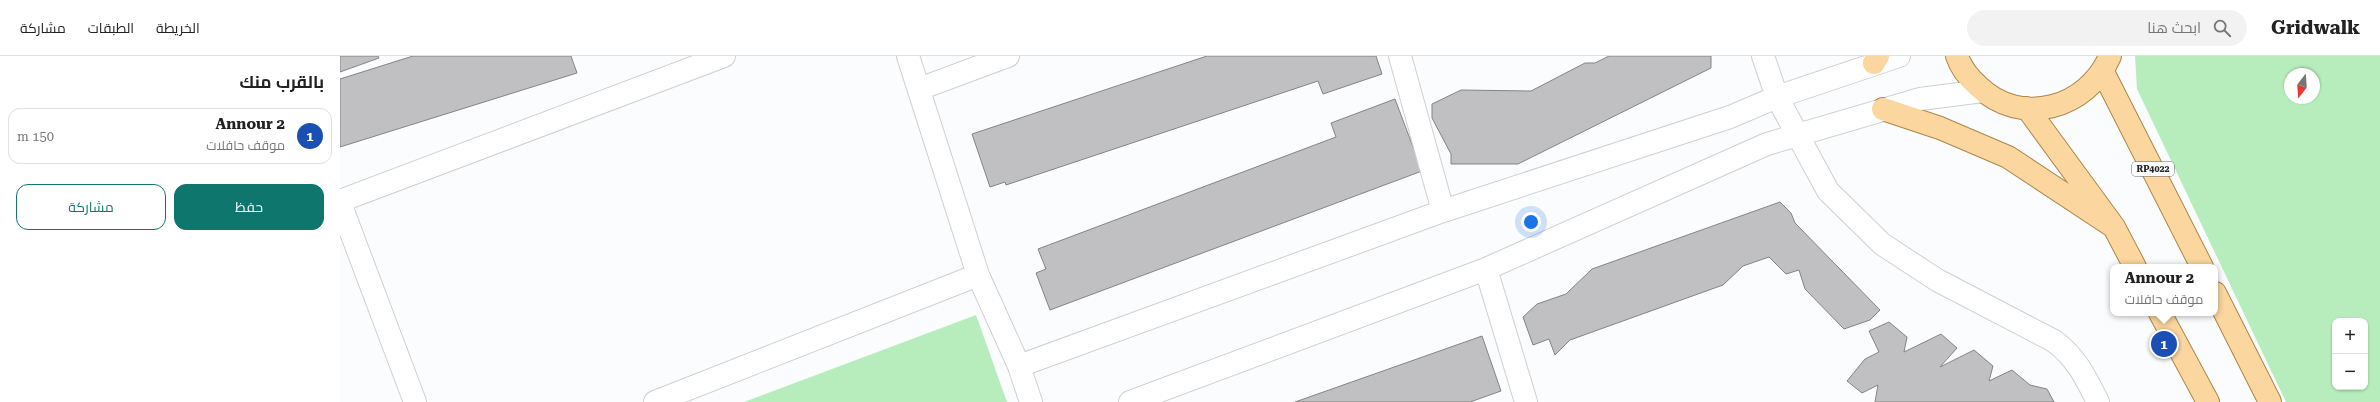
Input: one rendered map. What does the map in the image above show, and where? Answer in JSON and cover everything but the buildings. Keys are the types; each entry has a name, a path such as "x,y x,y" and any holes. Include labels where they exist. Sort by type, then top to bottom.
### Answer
{"main road":[{"name":"RP4022","path":"1957,56 1969,77 1983,91 2011,106 2027,108 2051,107 2070,101 2089,88 2106,64 2201,264"},
{"path":"2027,108 2114,227 2133,264"},
{"path":"1883,110 1940,128 2008,157 2114,227"},
{"path":"2218,299 2270,402"},
{"path":"2162,316 2208,402"}],"street":[{"path":"416,402 340,202 724,56"},
{"path":"908,56 978,275 1019,366 1031,402"},
{"path":"919,89 1008,56"},
{"path":"1400,56 1443,211"},
{"path":"1763,56 1777,97 1828,191 1882,244 1937,280 2054,341 2068,351 2079,364 2098,402"},
{"path":"1019,366 1443,211 1730,117 1777,97 1876,60 1899,56"},
{"path":"1130,402 1486,269 1767,144 1920,99 1983,91"},
{"path":"1486,269 1526,402"},
{"path":"655,402 978,275"}],"green space":[{"path":"2135,56 2380,56 2380,402 2286,402 2137,89"},
{"path":"976,315 1007,402 744,402"}],"place":[{"name":"Annour 2","path":"2164,344"}]}
